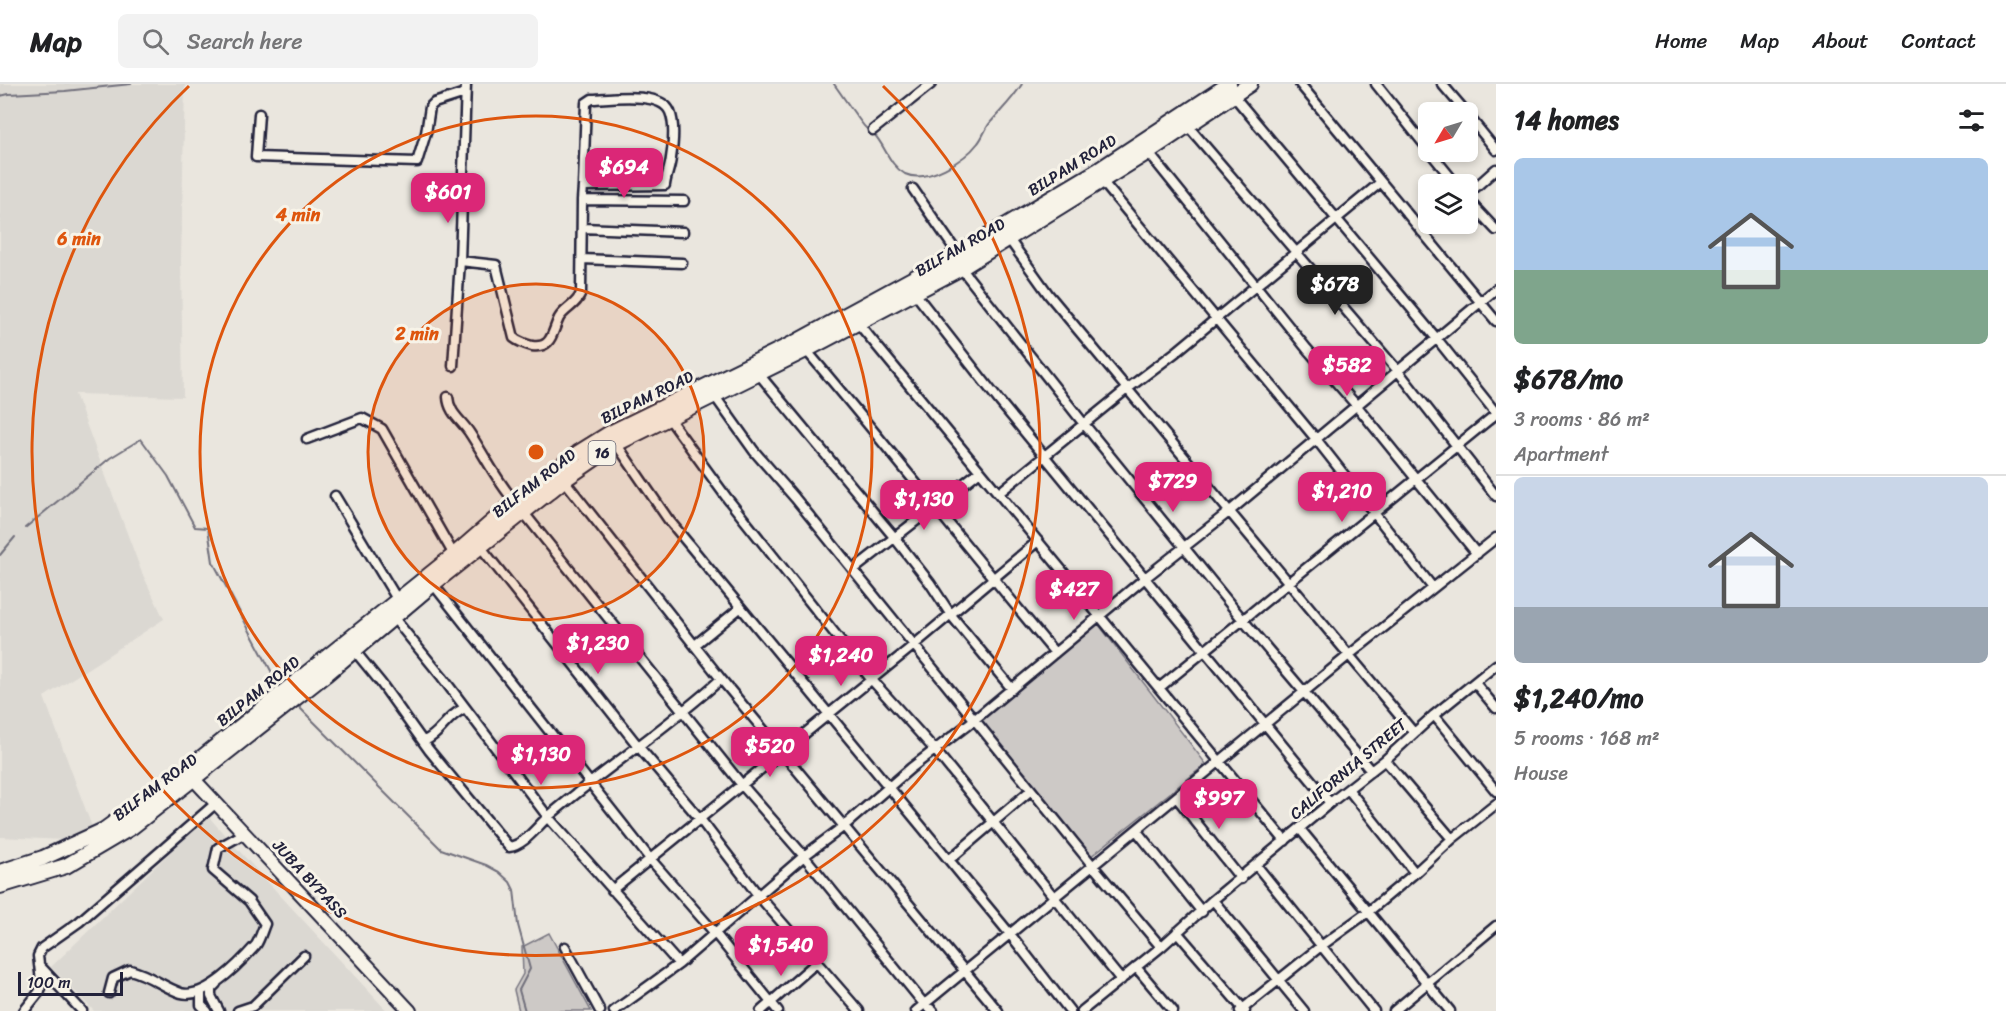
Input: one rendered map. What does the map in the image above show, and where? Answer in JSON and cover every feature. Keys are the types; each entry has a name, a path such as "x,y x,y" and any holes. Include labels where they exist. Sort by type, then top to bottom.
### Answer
{"main road":[{"name":"BILFAM ROAD","path":"1005,233 1102,181 1187,126 1231,89 1250,84"},
{"name":"BILPAM ROAD","path":"0,872 43,858 104,830 185,771 397,599 520,508 578,453 613,438 809,336 960,261 1097,171 1231,89"},
{"name":"BILFAM ROAD","path":"0,886 66,866 132,827 292,702 480,546 520,508 564,480 613,438 668,417 806,350 914,292 960,261"},
{"name":"JUBA BYPASS","path":"185,771 410,1011"}],"street":[{"path":"873,130 930,84"},
{"path":"1300,84 1418,227"},
{"path":"1376,84 1418,136"},
{"path":"1442,84 1457,102"},
{"path":"259,114 256,157 417,162 426,133 430,107 465,88 453,366"},
{"path":"1159,688 1496,413 1231,89"},
{"path":"459,261 496,265 514,338 527,345 536,346 543,346 550,341 560,318 578,301 581,293 582,186 586,103 589,100 637,98 658,100 666,105 671,113 672,129 671,158 665,185 582,186"},
{"path":"1187,126 1398,371 1496,496"},
{"path":"1478,128 1496,150"},
{"path":"1148,152 1477,554"},
{"path":"1439,162 1448,174"},
{"path":"1478,186 1496,169"},
{"path":"1102,181 1317,439 1433,588"},
{"path":"999,493 1176,352 1381,182"},
{"path":"913,189 960,261 1084,424 1243,620 1306,691 1371,771"},
{"path":"582,200 684,201"},
{"path":"1478,210 1496,230"},
{"path":"582,228 683,232"},
{"path":"1005,233 1049,295 1414,733"},
{"path":"1424,234 1496,321"},
{"path":"582,259 682,263"},
{"path":"614,1011 679,963 804,856 1230,512 1496,289"},
{"path":"914,292 1044,456 1330,803"},
{"path":"858,323 1285,841"},
{"path":"806,350 1055,653"},
{"path":"758,373 894,537 930,583 951,615 1012,689"},
{"path":"714,395 754,451 1161,947"},
{"path":"448,397 452,411 469,433 496,478 742,785 804,856 924,1004 933,1011"},
{"path":"668,417 727,498 871,679 935,750 1121,980"},
{"path":"307,439 362,418 382,429 454,555"},
{"path":"613,438 668,519 1010,934 1070,1011"},
{"path":"853,570 980,471"},
{"path":"564,480 721,679 998,1011"},
{"path":"335,496 397,599"},
{"path":"916,1011 1177,798 1219,761 1496,538"},
{"path":"612,890 951,615 1038,541"},
{"path":"480,546 638,746 700,819 758,895 859,1011"},
{"path":"433,584 651,860 714,932 778,1011"},
{"path":"695,645 740,608"},
{"path":"393,617 548,817 679,963"},
{"path":"354,650 509,847 519,844 548,817 684,712 721,679"},
{"name":"CALIFORNIA STREET","path":"1082,1011 1496,664"},
{"path":"1475,682 1496,708"},
{"path":"424,741 433,737 456,712 465,708"},
{"path":"1434,715 1496,791"},
{"path":"1384,760 1452,839"},
{"path":"1348,789 1415,873"},
{"path":"949,860 994,824 1031,790"},
{"path":"1177,798 1241,879"},
{"path":"24,1011 40,991 42,981 38,965 42,948 79,922 215,804"},
{"path":"1177,932 1242,1010 1278,979 1368,912 1496,804"},
{"path":"1300,829 1450,1011"},
{"path":"1136,830 1202,912"},
{"path":"219,1011 211,996 211,989 257,944 265,924 249,901 213,870 218,848 245,833"},
{"path":"1256,865 1374,1011"},
{"path":"1213,900 1304,1011"},
{"path":"1394,1011 1496,926"},
{"path":"566,946 600,1011"},
{"path":"238,1011 253,1006 304,956"},
{"path":"761,1011 817,962"},
{"path":"38,965 82,1011"},
{"path":"1136,967 1173,1011"},
{"path":"109,993 113,978 130,970 146,974 182,993 201,992 223,977"},
{"path":"201,992 201,1005 207,1011"},
{"path":"1093,1002 1100,1011"}],"shaded area":[{"path":"0,84 185,84 181,259 183,397 75,394 142,573 164,619 44,697 92,827 64,840 0,837"},
{"path":"1096,621 1206,764 1090,857 978,717"},
{"path":"208,816 387,1011 94,1011 51,967"},
{"path":"549,933 591,1011 519,1011 514,990 523,974 522,947"}],"waterway":[{"path":"0,96 131,84"},
{"path":"834,84 864,126 878,139 895,166 905,174 914,176 924,176 945,169 972,150 988,125 1022,84"},
{"path":"25,528 110,458 141,439 168,476 195,527 208,528 213,562 277,682"},
{"path":"0,555 15,537"},
{"path":"297,705 441,849 486,865 499,872 510,882 514,890 518,925 530,969 519,990 525,1011"}]}
